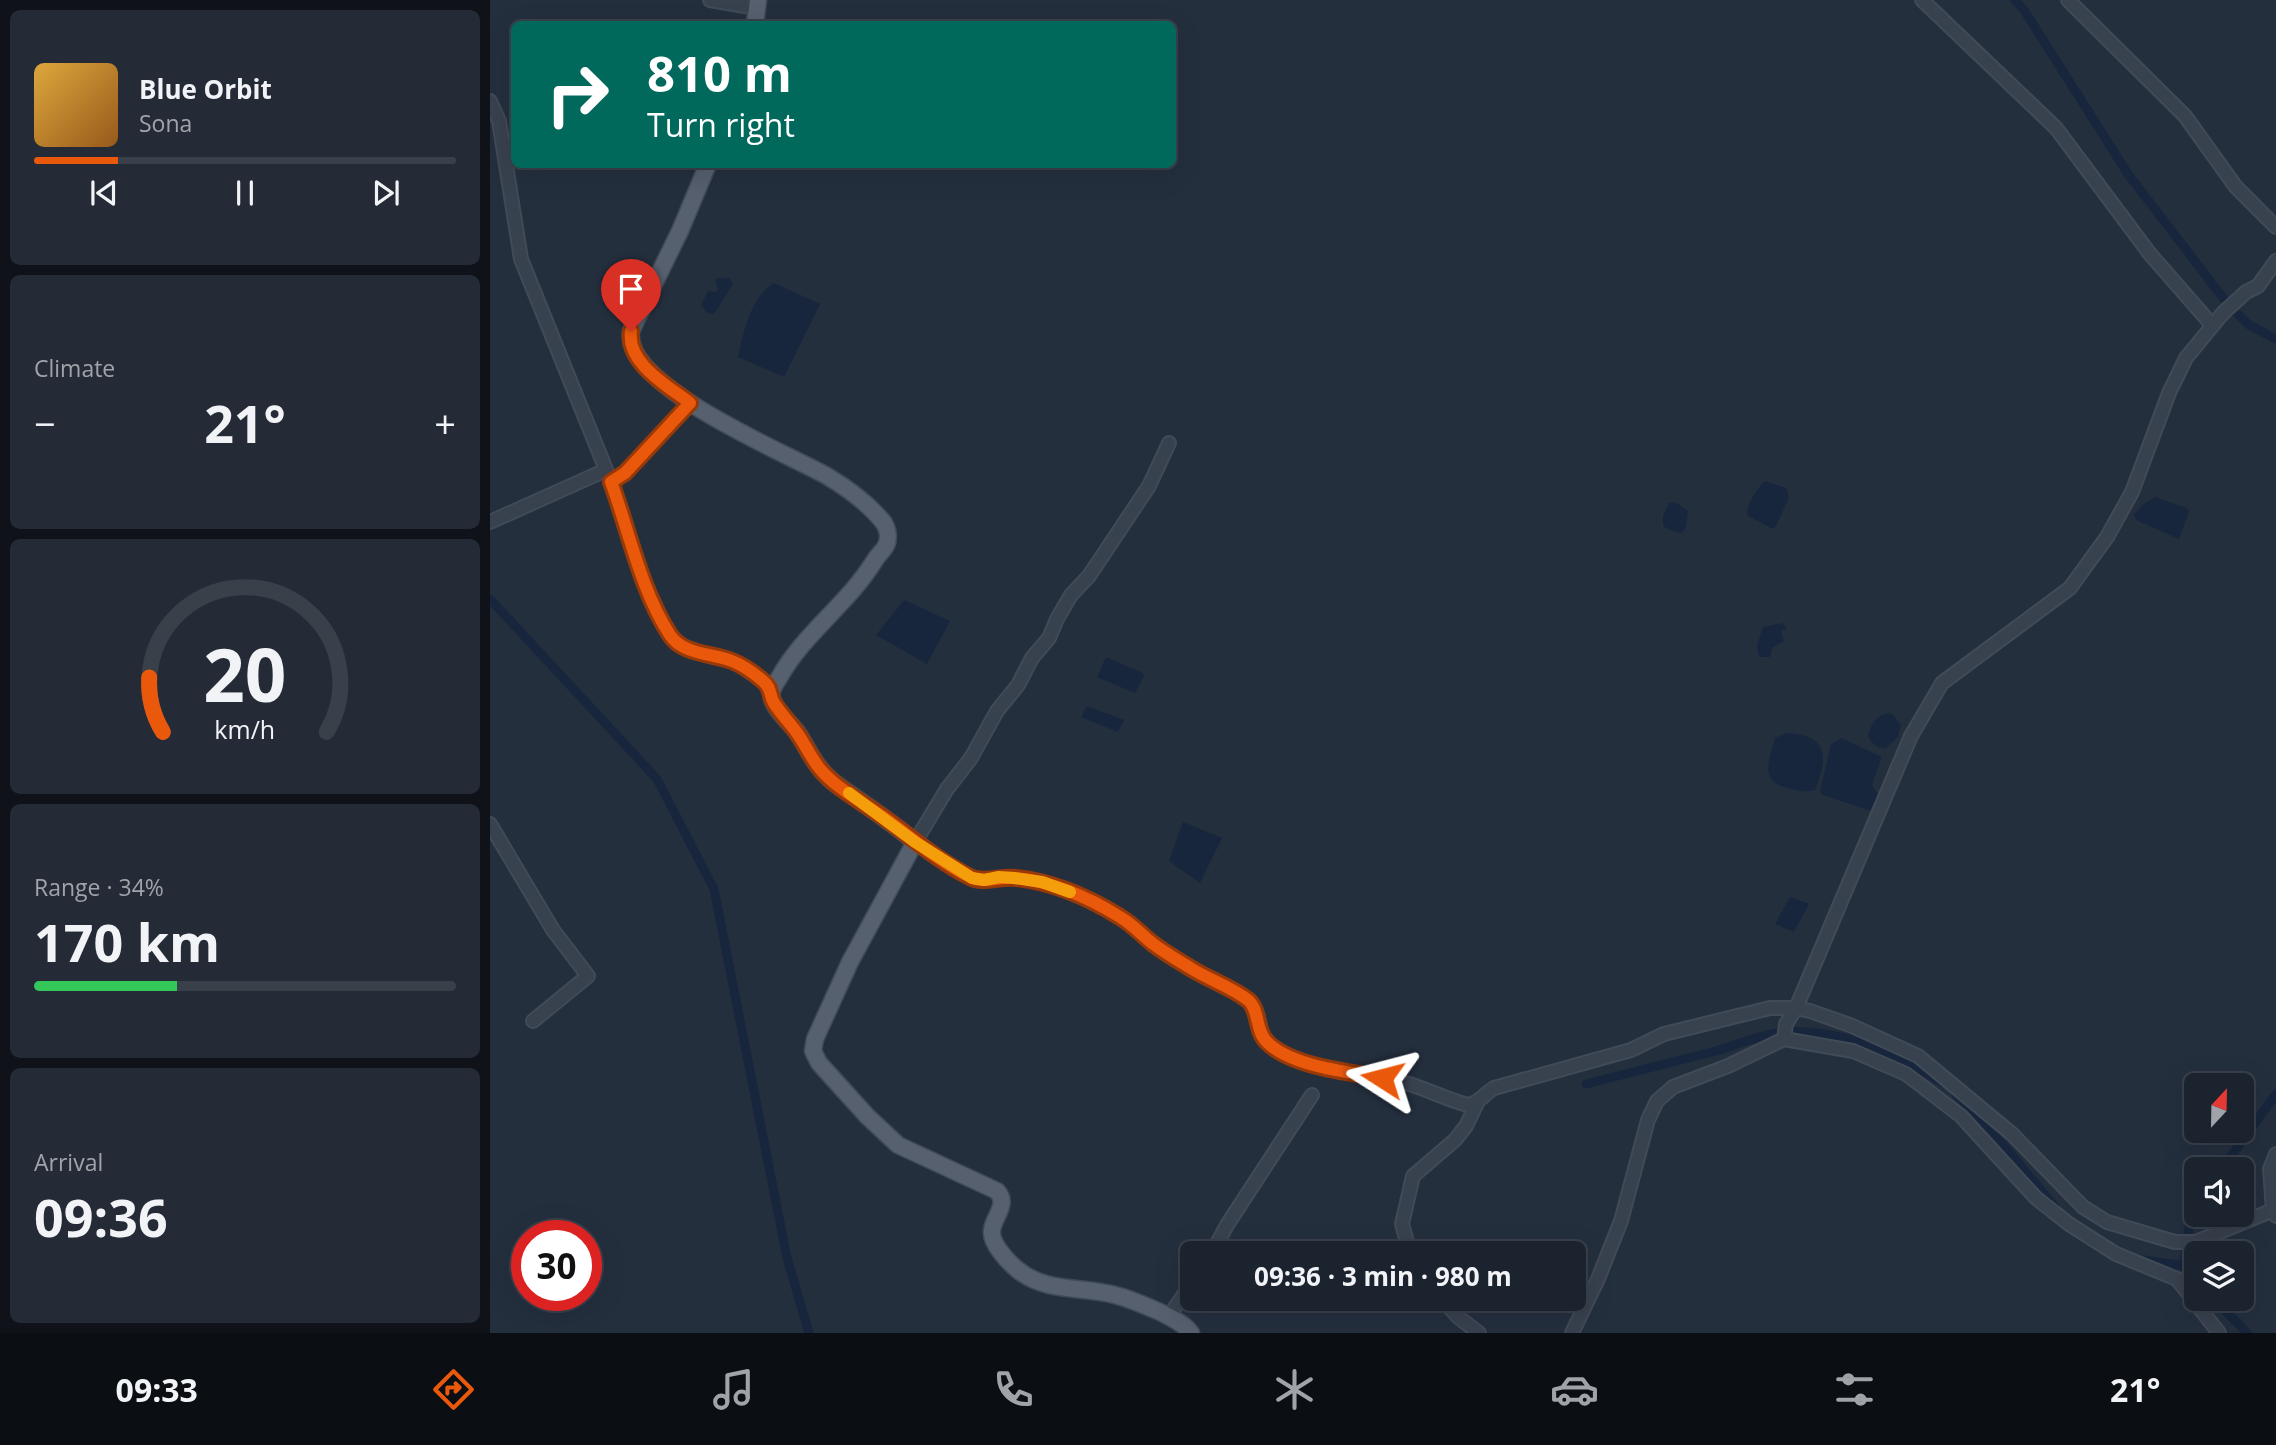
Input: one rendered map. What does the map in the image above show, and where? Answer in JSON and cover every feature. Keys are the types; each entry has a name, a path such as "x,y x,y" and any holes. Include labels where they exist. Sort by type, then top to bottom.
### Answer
{"main road":[{"path":"706,168 681,231 631,331 630,339 635,355 654,375 690,403 748,437 838,483 868,507 884,524 888,533 886,547 856,586 804,642 772,691 773,701 820,768 835,783 915,842 850,962 813,1051 820,1063 867,1115 898,1144 997,1191 1002,1196 1002,1205 992,1232 995,1243 1018,1270 1048,1286 1114,1294 1168,1316 1184,1325 1191,1333"}],"street":[{"path":"710,0 757,11"},
{"path":"1922,0 2056,128 2150,254 2212,325"},
{"path":"2068,0 2185,116 2236,187 2276,227"},
{"path":"490,101 499,121 521,259 608,476 646,586 670,636 688,649 735,662 764,682 772,691"},
{"path":"1572,1333 1598,1279 1621,1221 1648,1120 1657,1101 1673,1087 1728,1066 1785,1033 1911,736 1934,693 1942,683 2070,587 2119,518 2186,358 2223,313 2246,292 2258,286 2276,261"},
{"path":"492,521 608,476 625,473 690,403"},
{"path":"1169,443 1149,486 1089,576 1071,595 1056,619 1049,638 1032,658 1018,685 997,711 971,758 947,789 915,842 972,878 984,880 999,877 1042,882 1075,893 1117,915 1136,927 1151,942 1195,971 1244,997 1252,1004 1259,1031 1266,1042 1279,1051 1338,1072 1400,1081 1457,1102 1468,1105 1477,1103"},
{"path":"490,824 553,930 588,976 533,1021"},
{"path":"1407,1241 1402,1224 1413,1176 1455,1140 1486,1093 1494,1088 1631,1050 1664,1034 1770,1008 1810,1010 1918,1056 2012,1133 2083,1207 2107,1222 2175,1242 2196,1242 2275,1213 2270,1169 2276,1154"},
{"path":"1785,1033 1853,1051 1906,1074 1961,1116 2036,1198 2069,1224 2116,1254 2177,1279 2219,1333"},
{"path":"1218,1241 1312,1094"},
{"path":"1168,1316 1180,1300"},
{"path":"1453,1311 1479,1333"}],"water":[{"path":"716,278 729,278 733,284 714,314 707,313 701,305 708,291 715,292 718,289"},
{"path":"774,283 820,304 784,377 738,357 754,306 759,297"},
{"path":"1765,481 1786,488 1789,498 1775,528 1748,516 1747,512"},
{"path":"2155,497 2187,508 2189,512 2179,539 2136,520 2134,515 2141,506"},
{"path":"1675,502 1688,511 1686,528 1681,533 1663,525 1663,516 1669,503"},
{"path":"904,600 950,621 927,664 876,635"},
{"path":"1783,623 1787,629 1781,631 1784,641 1772,648 1770,657 1759,657 1757,645 1763,627"},
{"path":"1106,657 1145,674 1135,693 1097,677"},
{"path":"1087,706 1124,720 1118,732 1081,717"},
{"path":"1887,713 1893,715 1901,725 1898,737 1886,748 1880,748 1868,736 1874,722"},
{"path":"1788,733 1811,739 1822,751 1822,768 1815,790 1787,788 1778,785 1769,775 1769,761 1775,738"},
{"path":"1841,738 1882,757 1872,785 1880,798 1874,812 1820,792 1831,744"},
{"path":"1183,822 1222,838 1200,883 1169,861"},
{"path":"1790,897 1809,904 1794,932 1775,924"}],"waterway":[{"path":"2015,0 2024,10 2128,174 2230,307 2249,325 2276,339"},
{"path":"490,599 657,779 714,889 787,1258 809,1333"},
{"path":"1586,1084 1716,1051 1762,1036 1800,1032 1822,1033 1865,1044 1905,1061 1943,1083"},
{"path":"1956,1094 2055,1207"},
{"path":"2231,1157 2276,1094"},
{"path":"2187,1241 2189,1227"},
{"path":"2138,1259 2184,1266"},
{"path":"2226,1311 2247,1333"}],"slow traffic":[{"path":"849,793 915,842 972,878 984,880 999,877 1042,882 1070,892"}],"route":[{"path":"631,331 631,346 635,355 654,375 690,403 625,473 611,482 646,586 670,636 688,649 735,662 764,682 772,691 773,701 820,768 835,783 915,842 972,878 984,880 999,877 1042,882 1075,893 1136,927 1151,942 1195,971 1244,997 1252,1004 1259,1031 1266,1042 1279,1051 1338,1072 1382,1078"}]}
